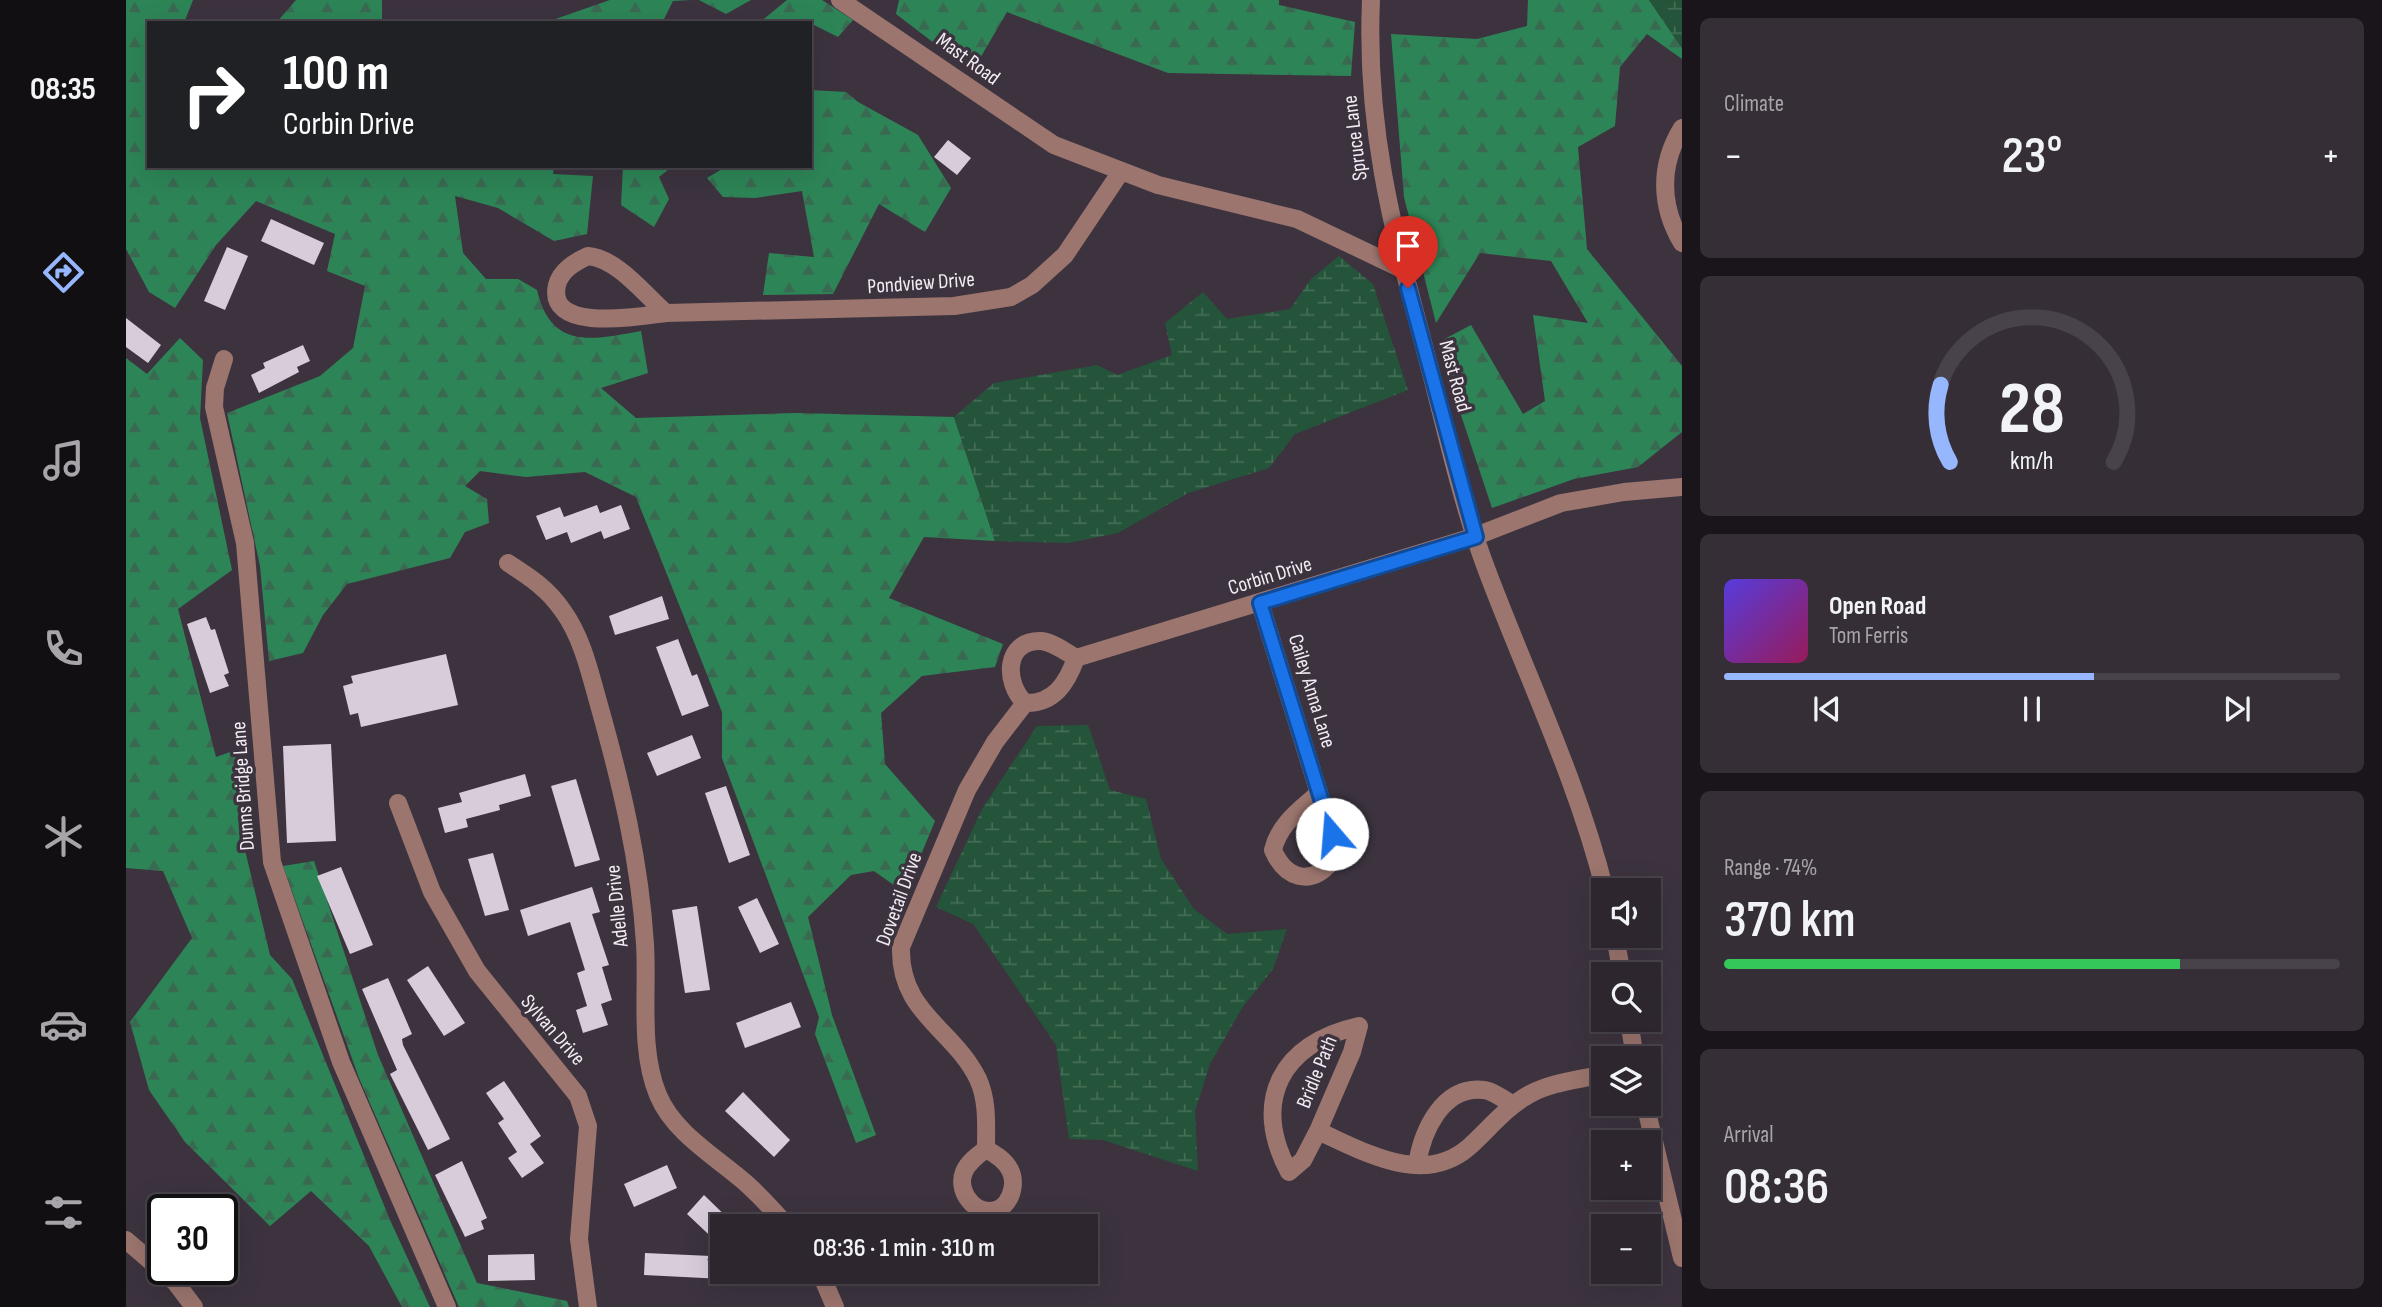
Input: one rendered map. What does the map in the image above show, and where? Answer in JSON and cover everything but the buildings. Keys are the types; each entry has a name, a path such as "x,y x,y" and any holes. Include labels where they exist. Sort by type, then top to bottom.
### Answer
{"street":[{"name":"Mast Road","path":"840,0 1022,126 1054,145 1121,173 1170,188 1276,212 1324,230 1402,269 1476,537 1582,814 1601,878"},
{"name":"Spruce Lane","path":"1371,0 1370,57 1377,144 1386,200 1402,269"},
{"path":"1682,128 1670,153 1664,185 1670,217 1682,243"},
{"name":"Pondview Drive","path":"666,313 599,257 588,257 574,262 558,281 556,293 561,305 586,319 666,313 954,306 1011,297 1032,285 1065,255 1121,173"},
{"name":"Dunns Bridge Lane","path":"224,359 215,388 214,407 245,543 272,862 287,913 341,1062 447,1307"},
{"name":"Corbin Drive","path":"1076,658 1476,537 1561,503 1624,492 1682,487"},
{"name":"Adelle Drive","path":"508,563 541,584 565,613 588,666 621,785 635,858 647,990 647,1054 660,1099 681,1129 747,1184 776,1214"},
{"name":"Cailey Anna Lane","path":"1260,603 1332,834 1331,862 1311,878 1299,878 1287,872 1273,850 1276,837 1288,821 1319,793"},
{"path":"1040,641 1054,645 1076,658 1069,678 1058,692 1037,703 1025,703 1014,693 1009,679 1010,664 1016,653 1040,641"},
{"name":"Dovetail Drive","path":"986,1149 986,1108 977,1077 916,1003 901,966 901,947 967,790 995,742 1025,703"},
{"name":"Sylvan Drive","path":"398,803 432,892 477,971 578,1096 588,1126 579,1238 588,1307"},
{"name":"Bridle Path","path":"1359,1026 1352,1052 1318,1131 1303,1160 1290,1172 1282,1158 1270,1118 1279,1082 1303,1051 1339,1031 1359,1026"},
{"name":"Bridle Path","path":"1318,1131 1385,1160 1417,1165 1443,1163 1455,1157 1513,1105 1548,1087 1591,1077"},
{"path":"1417,1165 1427,1125 1441,1108 1459,1094 1486,1090 1513,1105"},
{"path":"1648,1116 1682,1258"},
{"path":"126,1240 176,1283 194,1307"},
{"path":"825,1284 835,1307"}],"green space":[{"path":"126,0 193,0 185,21 147,21 147,168 554,168 553,174 593,176 587,234 554,241 498,208 455,196 463,253 486,279 518,279 537,290 543,309 552,323 563,332 590,338 641,331 648,373 601,388 636,418 796,413 954,417 995,541 924,537 889,598 1003,644 995,667 922,676 881,713 885,764 935,821 905,893 874,871 851,875 808,917 832,1015 876,1135 856,1143 815,1034 819,1017 722,758 722,712 636,497 585,472 526,477 480,471 465,486 487,499 489,523 465,532 450,558 347,584 323,615 303,653 269,661 260,566 227,413 320,376 353,348 365,286 327,271 335,234 256,201 216,245 175,308 149,292 126,249"},
{"path":"296,0 382,0 382,21 278,21"},
{"path":"610,0 691,0 673,1 663,21 550,21"},
{"path":"699,0 751,0 726,14"},
{"path":"787,0 822,0 853,20 838,37 812,24 812,21 761,21"},
{"path":"899,0 1279,0 1279,5 1355,22 1351,76 1168,73 1007,12 972,72 896,14"},
{"path":"1528,0 1649,0 1682,48 1682,59 1647,34 1620,67 1615,126 1578,147 1587,249 1682,366 1682,432 1638,467 1574,479 1492,508 1437,343 1471,325 1523,414 1545,401 1533,315 1588,323 1551,261 1480,253 1436,323 1404,197 1391,34 1477,39 1527,26"},
{"path":"1649,0 1682,0 1682,48"},
{"path":"812,90 846,92 858,102 918,135 951,188 925,232 879,204 833,294 763,295 769,253 814,257 802,191 755,198 723,197 707,178 724,168 812,168"},
{"path":"623,168 670,168 659,177 669,199 654,227 621,205"},
{"path":"1339,256 1373,284 1408,390 1295,434 1269,468 1188,493 1118,533 1068,543 995,541 954,417 994,383 1097,365 1117,375 1172,355 1165,323 1203,292 1227,319 1290,309 1311,279"},
{"path":"180,338 203,360 200,418 232,570 178,609 216,757 247,746 255,824 240,829 270,955 292,979 390,1220 430,1307 402,1307 369,1246 311,1191 270,1226 185,1142 149,1090 130,1022 192,938 163,871 126,868 126,358 147,374"},
{"path":"1088,725 1110,790 1146,799 1161,859 1194,909 1227,934 1287,929 1273,969 1242,1008 1210,1064 1195,1111 1198,1171 1103,1140 1069,1139 1056,1045 973,924 936,907 982,809 1037,726"},
{"path":"314,861 378,1055 477,1283 567,1301 569,1307 459,1307 359,1078 283,866"}],"route":[{"path":"1332,834 1260,603 1476,537 1408,288"}]}
